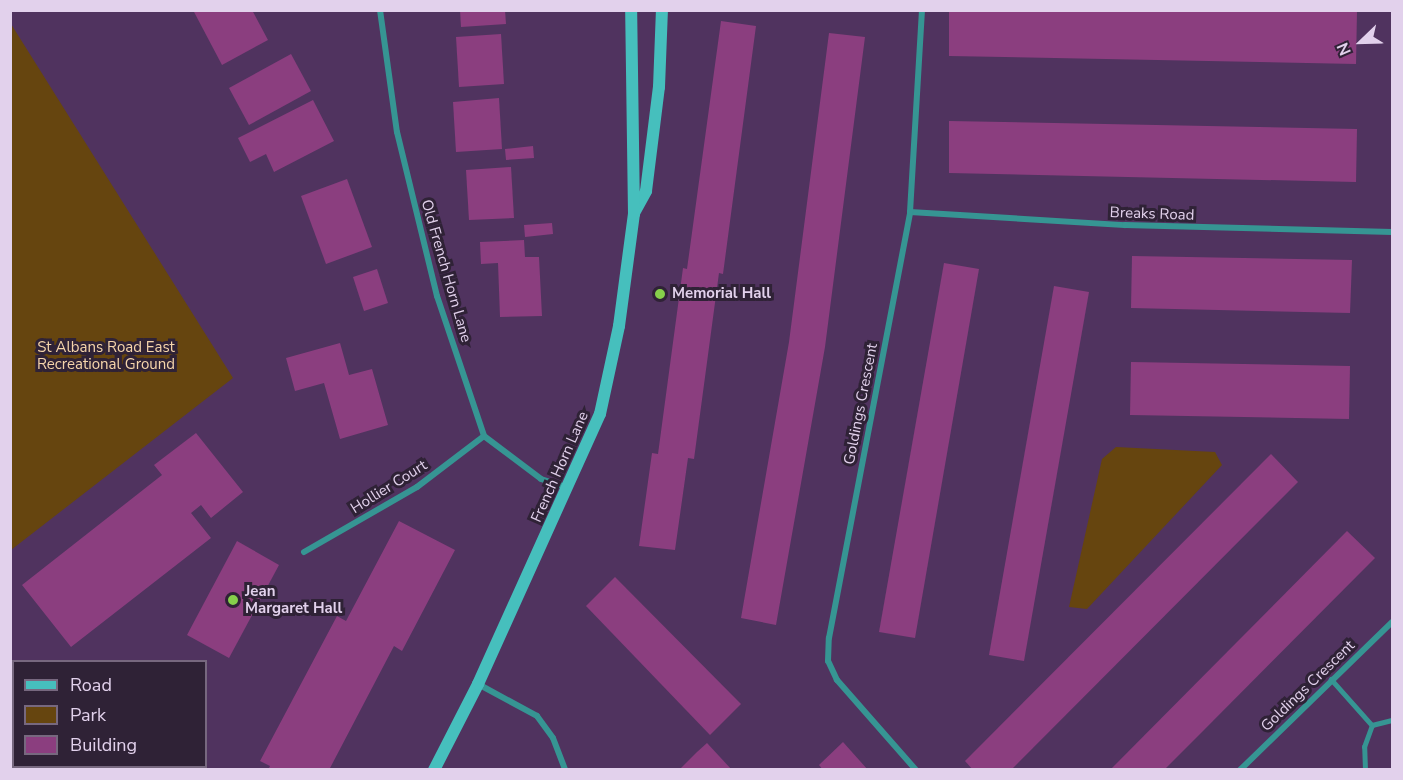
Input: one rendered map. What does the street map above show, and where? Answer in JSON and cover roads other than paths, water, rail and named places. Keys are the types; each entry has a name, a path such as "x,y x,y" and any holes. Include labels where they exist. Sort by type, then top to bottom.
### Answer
{"main road":[{"name":"French Horn Lane","path":"434,770 478,684 569,489 600,414 619,326 634,214 631,10"},
{"name":"French Horn Lane","path":"634,214 646,191 659,87 662,10"}],"street":[{"name":"Old French Horn Lane","path":"380,10 397,132 437,296 484,436"},
{"name":"Goldings Crescent","path":"916,770 837,680 828,661 829,638 910,212 922,10"},
{"name":"Breaks Road","path":"910,212 1125,225 1392,232"},
{"path":"484,436 541,479 569,489"},
{"name":"Hollier Court","path":"304,552 417,487 484,436"},
{"name":"Goldings Crescent","path":"1240,770 1392,622"},
{"path":"478,684 537,716 553,738 565,770"}],"lane":[{"path":"1331,679 1372,725"},
{"path":"1372,725 1392,720"},
{"path":"1365,770 1364,747 1372,725"}],"place":[{"name":"Memorial Hall","path":"660,294"},
{"name":"Jean Margaret Hall","path":"233,600"}],"park label":[{"name":"St Albans Road East Recreational Ground","path":"106,356"}]}
